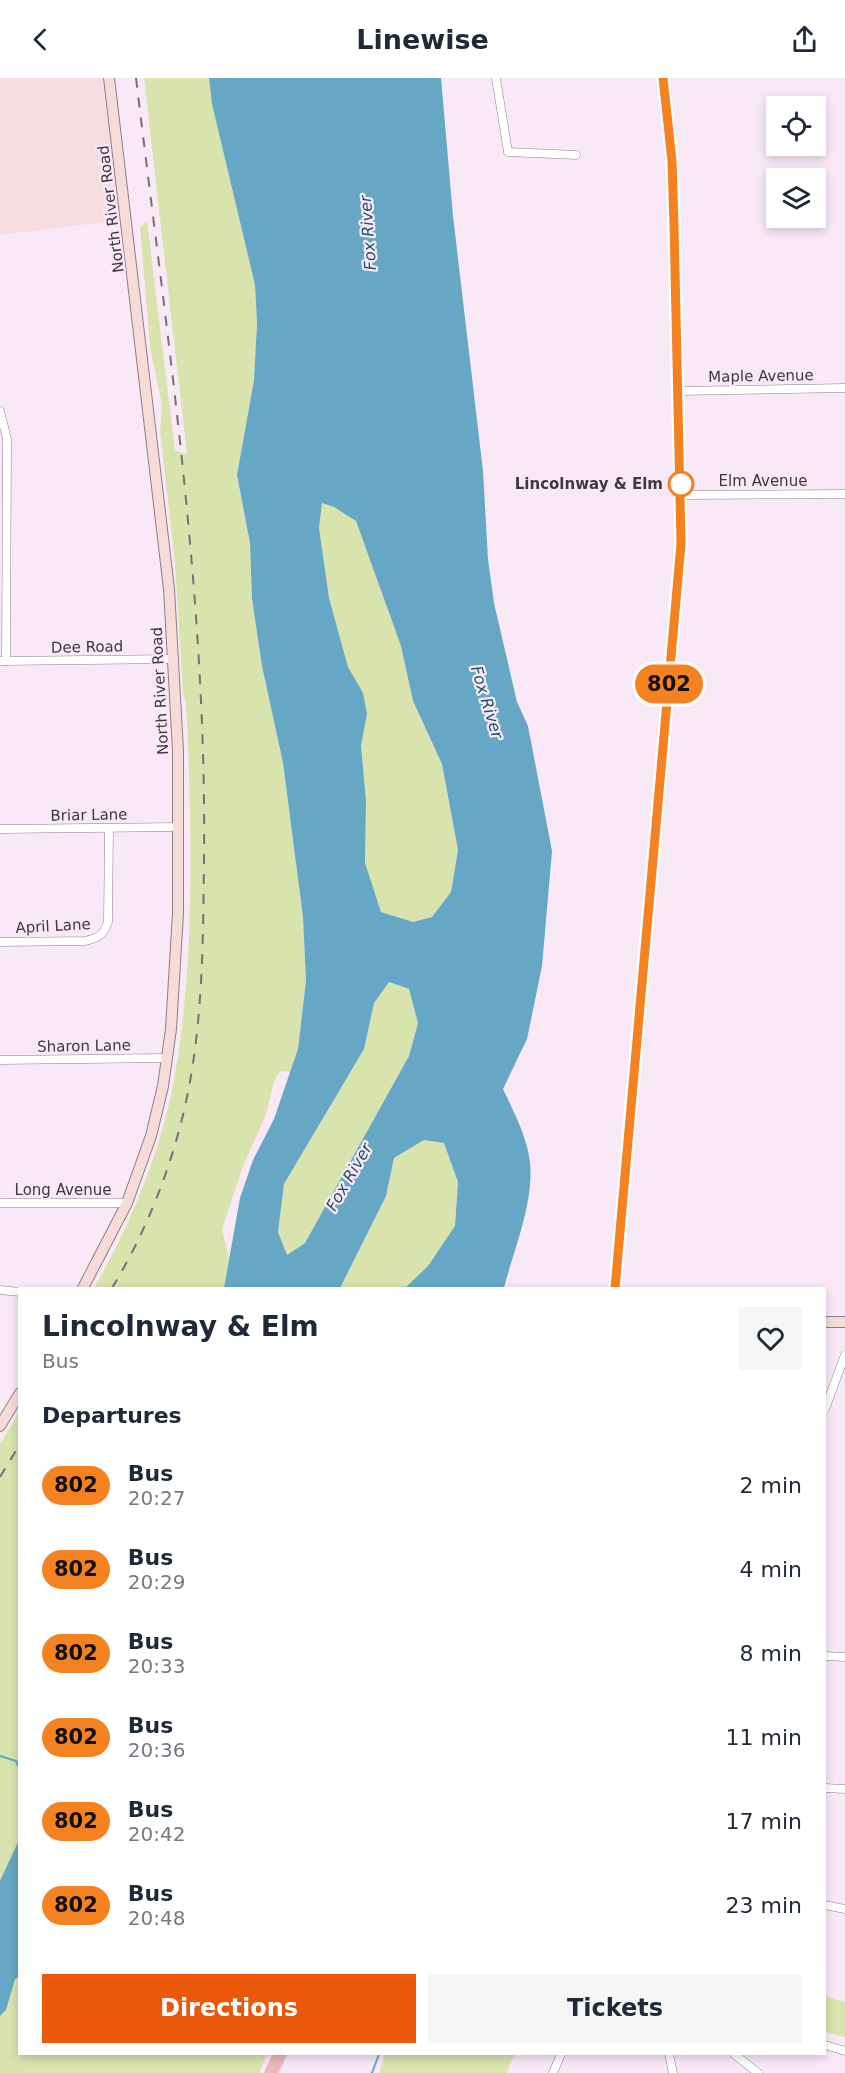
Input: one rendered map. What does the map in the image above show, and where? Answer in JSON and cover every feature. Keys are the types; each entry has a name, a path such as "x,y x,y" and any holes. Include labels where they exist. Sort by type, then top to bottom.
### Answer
{"main road":[{"name":"North River Road","path":"84,1287 127,1203 151,1136 167,1058 176,972 179,827 174,659 164,539 109,78"},
{"path":"615,1287 677,607 681,495 673,180 663,78"},
{"path":"826,1322 845,1322"},
{"path":"0,1426 18,1396"},
{"path":"271,2073 280,2055"}],"street":[{"path":"495,78 508,152 576,155"},
{"name":"Maple Avenue","path":"678,392 845,388"},
{"path":"0,411 7,439 3,661"},
{"name":"Elm Avenue","path":"681,495 845,494"},
{"name":"Dee Road","path":"3,661 174,659"},
{"name":"Briar Lane","path":"0,829 179,827"},
{"name":"April Lane","path":"0,942 85,941 97,939 104,932 108,922 109,829"},
{"name":"Sharon Lane","path":"0,1060 167,1058"},
{"name":"Long Avenue","path":"0,1203 127,1203"},
{"path":"0,1290 18,1292"},
{"path":"826,1406 845,1355"},
{"path":"826,1656 845,1657"},
{"path":"826,1788 845,1789"},
{"path":"826,1905 845,1909"},
{"path":"826,2045 845,2051"},
{"path":"553,2073 561,2055"},
{"path":"669,2055 673,2073"},
{"path":"735,2055 758,2073"}],"shaded area":[{"path":"0,78 102,78 121,220 0,235"}],"green space":[{"path":"144,78 209,78 212,104 255,285 257,324 254,380 237,475 250,543 252,599 262,666 283,763 303,917 306,980 298,1049 291,1072 280,1071 275,1079 265,1117 242,1169 222,1229 229,1258 224,1287 95,1287 140,1195 165,1120 179,1049 188,950 190,798 186,702 183,694 175,564 160,431 162,405 150,346 140,227 147,221 175,450 187,455"},
{"path":"322,503 334,507 356,521 401,646 413,701 442,764 458,850 451,892 432,917 413,922 381,912 365,863 366,801 361,746 367,714 363,693 348,667 329,598 319,528"},
{"path":"388,982 409,989 418,1023 409,1056 305,1243 287,1255 278,1232 284,1184 364,1049 374,1003"},
{"path":"424,1140 444,1143 458,1182 455,1226 428,1266 406,1287 340,1287 386,1196 394,1158"},
{"path":"18,1414 18,1844 0,1881 0,1444"},
{"path":"18,1978 18,2055 267,2055 259,2073 0,2073 0,2016 6,2010 15,1979"},
{"path":"826,1996 845,2002 845,2037 826,2032"},
{"path":"385,2055 515,2055 506,2073 379,2073"}],"water":[{"name":"Fox River","path":"209,78 441,78 453,216 483,471 488,559 494,603 517,702 528,726 552,851 542,966 527,1039 503,1089 520,1125 530,1162 526,1210 504,1287 406,1287 428,1266 455,1226 458,1182 444,1143 424,1140 394,1158 386,1196 340,1287 224,1287 240,1198 253,1160 274,1119 298,1049 306,980 303,917 283,763 262,666 252,599 250,543 237,475 254,380 257,324 255,285 212,104","holes":["322,503 334,507 356,521 401,646 413,701 442,764 458,850 451,892 432,917 413,922 381,912 365,863 366,801 361,746 367,714 363,693 348,667 329,598 319,528","389,982 409,989 418,1023 409,1056 305,1243 287,1255 278,1232 284,1184 364,1049 374,1003"]},
{"path":"18,1842 18,1978 15,1979 6,2010 0,2016 0,1881"}],"waterway":[{"path":"0,1756 16,1761 18,1766"},
{"path":"372,2073 379,2055"}],"railway":[{"path":"113,1287 134,1249 152,1208 181,1123 198,1025 203,925 203,761 192,565 172,370 136,78"},
{"path":"0,1477 18,1447"}],"bus line":[{"name":"802","path":"615,1287 681,544 672,161 663,78"}],"place":[{"name":"Lincolnway & Elm","path":"681,484"}]}
